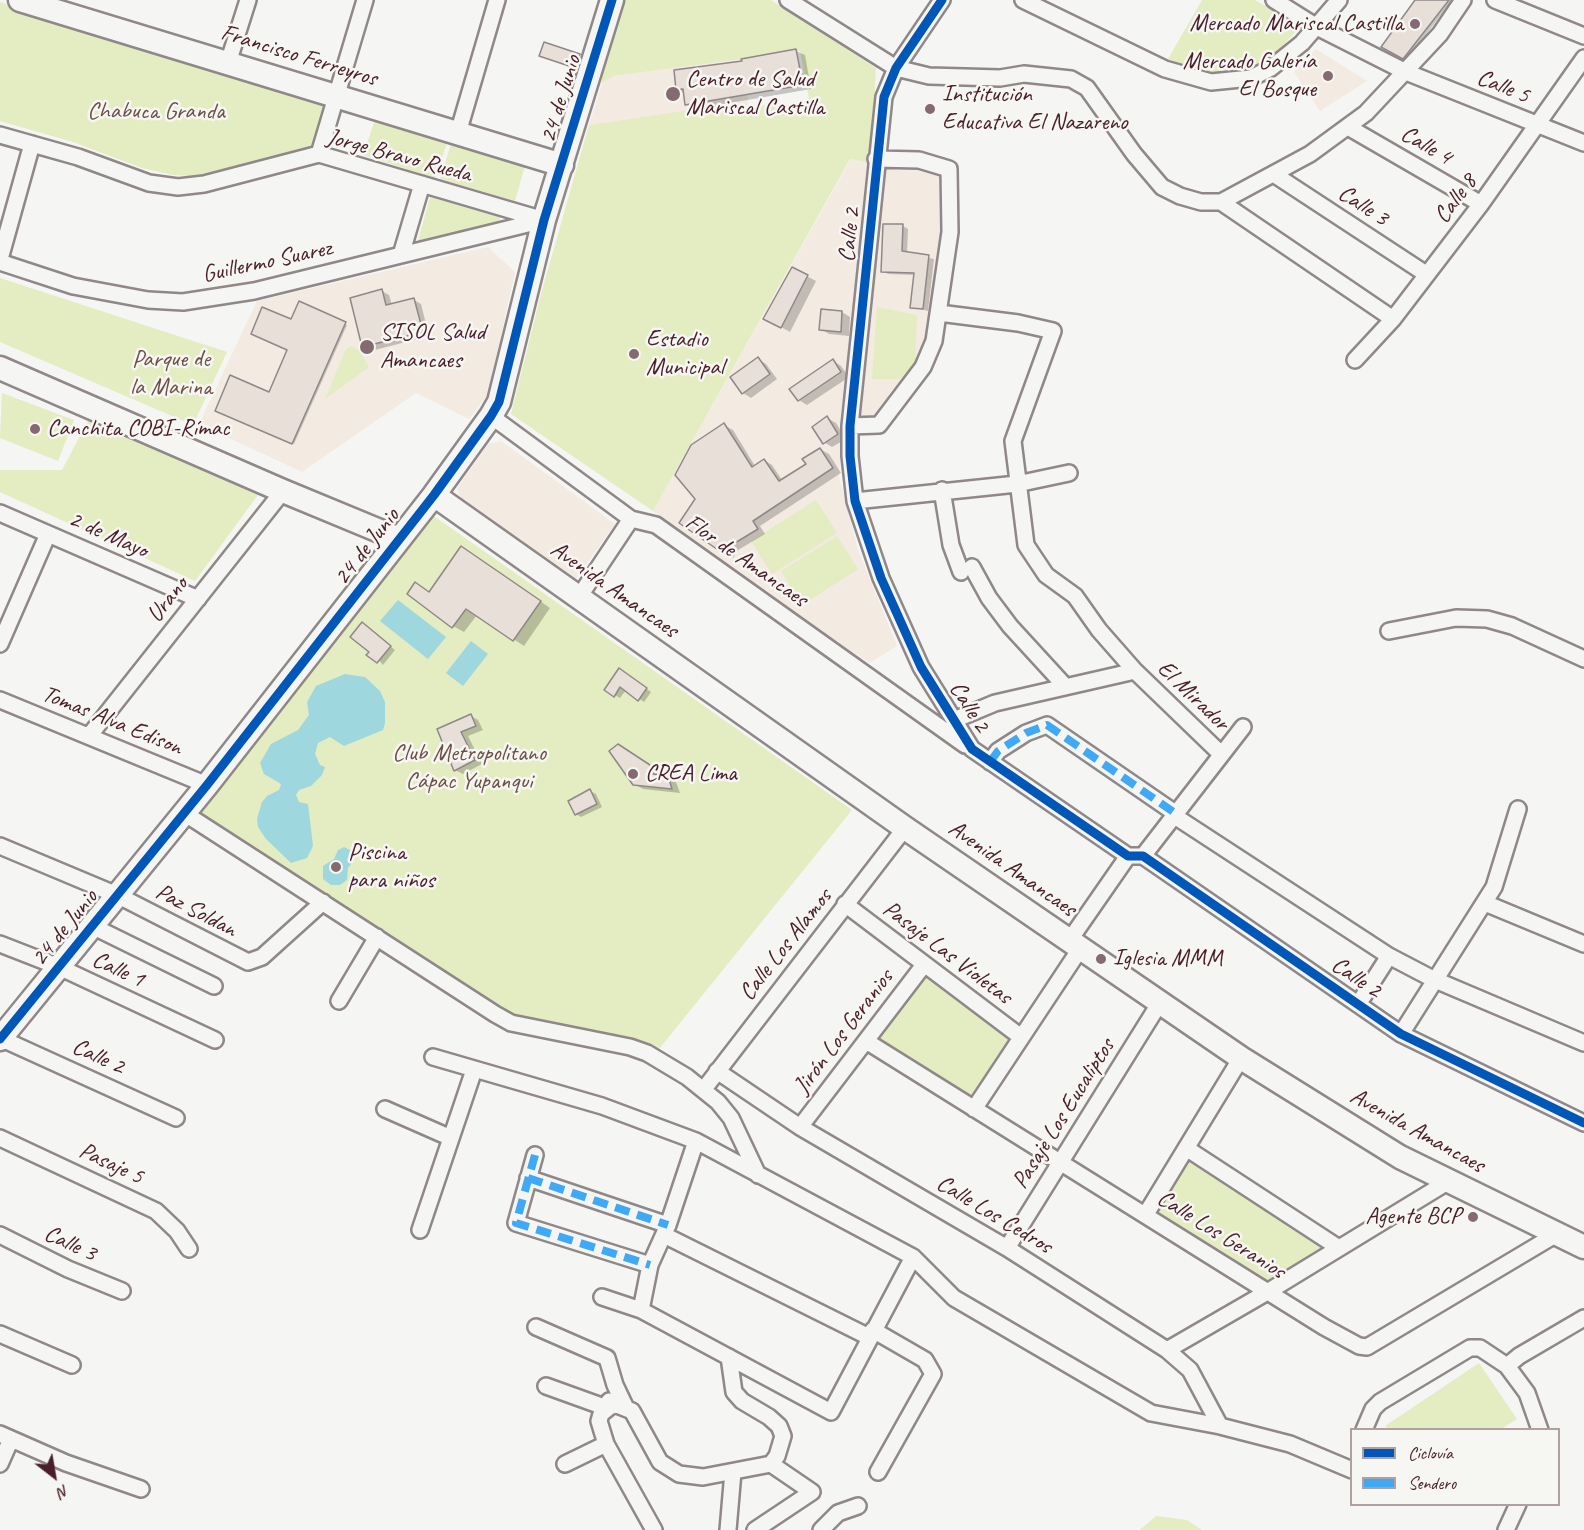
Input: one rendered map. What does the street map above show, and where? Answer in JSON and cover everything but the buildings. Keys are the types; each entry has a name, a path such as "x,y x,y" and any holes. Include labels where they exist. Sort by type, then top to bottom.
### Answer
{"street":[{"name":"Francisco Ferreyros","path":"20,0 562,165"},
{"path":"228,63 248,0"},
{"path":"319,154 365,0"},
{"path":"458,133 497,0"},
{"name":"24 de Junio","path":"0,1038 207,784 434,495 491,416 499,402 544,220 612,0"},
{"path":"788,0 896,68 929,76 1000,78 1035,74 1071,79 1087,87 1134,154 1162,187 1180,196 1201,202 1221,202 1275,175 1348,127 1387,93 1440,34 1463,0"},
{"name":"Calle 2","path":"942,0 896,68 884,97 850,426 851,472 855,501 894,611 921,667 972,749 990,762 1359,1003 1401,1034 1584,1123"},
{"path":"1023,0 1165,69 1211,82 1251,78 1271,68 1289,56 1339,0"},
{"name":"Calle 5","path":"1274,0 1317,27 1406,72 1584,143"},
{"path":"1495,0 1584,36"},
{"name":"Calle 8","path":"1355,360 1393,319 1481,204 1584,58"},
{"name":"Calle 4","path":"1348,127 1481,204"},
{"name":"Jorge Bravo Rueda","path":"0,135 149,183 178,187 204,184 319,154 544,220"},
{"path":"0,260 32,144"},
{"path":"850,426 879,425 888,417 923,368 934,341 950,232 949,169 919,159 876,159"},
{"name":"Calle 3","path":"1275,175 1426,274"},
{"path":"401,255 422,184"},
{"path":"1221,202 1393,319"},
{"name":"Guillermo Suarez","path":"0,260 74,286 147,300 183,302 254,291 544,220"},
{"name":"El Mirador","path":"939,313 1018,323 1053,331 1013,441 1026,544 1046,575 1075,596 1099,630 1134,671 1221,754"},
{"path":"0,368 283,491 399,538"},
{"name":"Flor de Amancaes","path":"491,416 631,519 656,525 972,749"},
{"path":"855,501 942,490 1017,484 1069,473"},
{"path":"942,490 951,545 1010,626 1065,686"},
{"name":"Urano","path":"89,736 283,491"},
{"name":"Avenida Amancaes","path":"434,495 905,828 1241,1058 1400,1157 1584,1247"},
{"name":"2 de Mayo","path":"0,513 198,599"},
{"path":"579,597 631,519"},
{"path":"0,644 48,534"},
{"path":"1389,631 1456,618 1487,619 1512,626 1584,659"},
{"path":"954,720 994,703 1038,695 1065,686 1134,671"},
{"name":"Tomas Alva Edison","path":"0,700 207,784"},
{"path":"990,762 998,751 1026,733 1047,726 1174,814 1389,956 1433,979 1584,1042"},
{"path":"974,1109 1021,1037 1074,945 1136,856 1174,814 1243,727"},
{"path":"1401,1034 1433,979 1494,887 1518,809"},
{"path":"184,813 511,1023 630,1047 653,1057 704,1089 731,1118 758,1175"},
{"name":"Calle Los Alamos","path":"704,1089 905,828"},
{"name":"Paz Soldan","path":"0,846 117,896 248,962 262,957 323,902"},
{"path":"1485,903 1584,944"},
{"name":"Pasaje Las Violetas","path":"845,904 924,966 1021,1037"},
{"path":"92,926 214,986"},
{"path":"339,1001 377,937"},
{"name":"Calle 1","path":"0,944 59,967 215,1040"},
{"path":"1359,1003 1389,956"},
{"name":"Jirón Los Geranios","path":"800,1127 924,966"},
{"name":"Pasaje Los Eucaliptos","path":"1007,1248 1159,1004"},
{"name":"Calle 2","path":"0,1038 176,1118"},
{"name":"Calle Los Geranios","path":"866,1041 1347,1340 1367,1347 1555,1234"},
{"path":"434,1057 602,1106 696,1141 913,1257 954,1298 1151,1413 1220,1426 1290,1444 1350,1469"},
{"path":"1146,1214 1241,1058"},
{"path":"420,1230 474,1070"},
{"name":"Calle Los Cedros","path":"717,1071 800,1127 1007,1248 1167,1350 1190,1370 1220,1426"},
{"path":"385,1109 451,1138"},
{"path":"716,1151 729,1138 731,1118"},
{"name":"Pasaje 5","path":"0,1138 156,1211 177,1231 189,1249"},
{"path":"641,1310 650,1265 666,1230 696,1141"},
{"path":"1186,1148 1339,1248"},
{"path":"535,1155 516,1223 650,1265"},
{"path":"528,1178 666,1230 925,1360 933,1374 878,1473"},
{"path":"1167,1350 1269,1291 1449,1181"},
{"name":"Calle 3","path":"0,1235 68,1269 122,1291"},
{"path":"602,1298 641,1310 831,1412 913,1257"},
{"path":"1507,1366 1519,1356 1584,1318"},
{"path":"536,1327 602,1353 610,1364 615,1386 625,1406 636,1416 657,1456 667,1468 689,1477 733,1472 771,1464 777,1456 783,1436 779,1426 769,1417 742,1401 734,1392 729,1357"},
{"path":"0,1334 72,1365"},
{"path":"1365,1428 1372,1409 1380,1402 1470,1348 1479,1348 1507,1366 1527,1393 1539,1428"},
{"path":"546,1386 607,1408 625,1406"},
{"path":"615,1386 607,1408 599,1421 606,1444 654,1530"},
{"path":"0,1464 6,1437 66,1464 141,1489"},
{"path":"565,1464 606,1444"},
{"path":"755,1530 812,1492 771,1464"},
{"path":"728,1530 733,1472"},
{"path":"821,1530 838,1513 858,1506"},
{"path":"1506,1530 1517,1506"}],"shaded area":[{"name":"Mercado Galería El Bosque","path":"1316,49 1367,81 1320,111 1294,72"},
{"name":"Centro de Salud Mariscal Castilla","path":"742,58 749,106 708,107 589,125 602,83 613,76"},
{"path":"851,159 867,162 839,476 858,550 897,646 870,663 823,633 653,511"},
{"path":"882,164 921,167 943,173 944,238 927,343 921,366 891,391 881,417 857,420"},
{"name":"SISOL Salud Amancaes","path":"488,247 515,272 488,394 469,419 416,393 302,472 199,424 257,301"},
{"path":"501,441 615,524 573,583 462,501 457,488 488,444"}],"green space":[{"name":"Estadio Municipal","path":"623,0 771,0 876,68 873,132 867,162 850,159 653,511 511,414 541,294 589,125 708,107 810,104 800,51 613,76 602,83 601,73"},
{"path":"1202,0 1255,0 1300,27 1275,54 1259,64 1241,71 1203,73 1168,59"},
{"name":"Chabuca Granda","path":"0,2 327,105 315,149 192,176 173,175 142,168 73,142 0,121"},
{"path":"375,120 447,143 435,178 363,155"},
{"path":"451,144 525,166 515,201 440,179"},
{"path":"430,197 500,217 499,223 418,241"},
{"name":"Parque de la Marina","path":"0,278 227,352 193,425 0,342"},
{"path":"877,307 917,315 915,365 900,379 872,379"},
{"path":"351,346 359,350 369,367 325,399 346,349"},
{"name":"Canchita COBI-Rímac","path":"2,393 74,420 58,461 0,438"},
{"path":"89,419 258,495 195,581 0,492 0,470 62,470"},
{"path":"816,500 837,533 772,574 751,541"},
{"name":"Club Metropolitano Cápac Yupanqui","path":"431,514 852,810 659,1049 631,1039 511,1015 196,813"},
{"path":"837,536 858,569 802,605 781,571"},
{"path":"925,977 1011,1041 972,1099 878,1040"},
{"path":"1189,1157 1324,1248 1269,1283 1156,1214"},
{"path":"1479,1363 1517,1419 1503,1428 1387,1428 1385,1426"},
{"path":"1156,1516 1187,1520 1202,1530 1140,1530"}],"water":[{"path":"398,600 446,637 428,659 380,621"},
{"path":"471,641 488,654 463,686 446,673"},
{"path":"345,674 365,677 380,691 385,702 383,730 344,746 330,737 318,743 315,754 320,765 325,767 322,775 311,786 299,790 296,795 299,802 308,804 313,846 307,858 291,863 266,839 258,827 257,819 262,802 267,796 279,790 281,784 264,774 260,763 271,744 298,730 309,715 307,702 316,686"},
{"name":"Piscina para niños","path":"344,847 352,851 354,860 348,868 347,880 340,885 331,885 323,879 323,866 334,859 338,850"}],"marked path":[{"path":"990,762 998,751 1026,733 1047,725 1175,813"},
{"path":"535,1155 516,1223 650,1265"},
{"path":"528,1178 668,1225"}],"cycle path":[{"path":"0,1039 207,785 434,495 491,416 499,402 544,220 612,0"},
{"path":"942,0 896,68 884,97 850,426 850,456 855,501 881,578 921,667 972,749 1128,856 1143,856 1401,1034 1584,1123"}],"place":[{"name":"Mercado Mariscal Castilla","path":"1415,24"},
{"name":"Mercado Galería El Bosque","path":"1328,76"},
{"name":"Centro de Salud Mariscal Castilla","path":"673,94"},
{"name":"Institución Educativa El Nazareno","path":"930,109"},
{"name":"SISOL Salud Amancaes","path":"367,347"},
{"name":"Estadio Municipal","path":"634,354"},
{"name":"Canchita COBI-Rímac","path":"35,429"},
{"name":"CREA Lima","path":"633,774"},
{"name":"Piscina para niños","path":"336,867"},
{"name":"Iglesia MMM","path":"1101,959"},
{"name":"Agente BCP","path":"1473,1217"}]}
